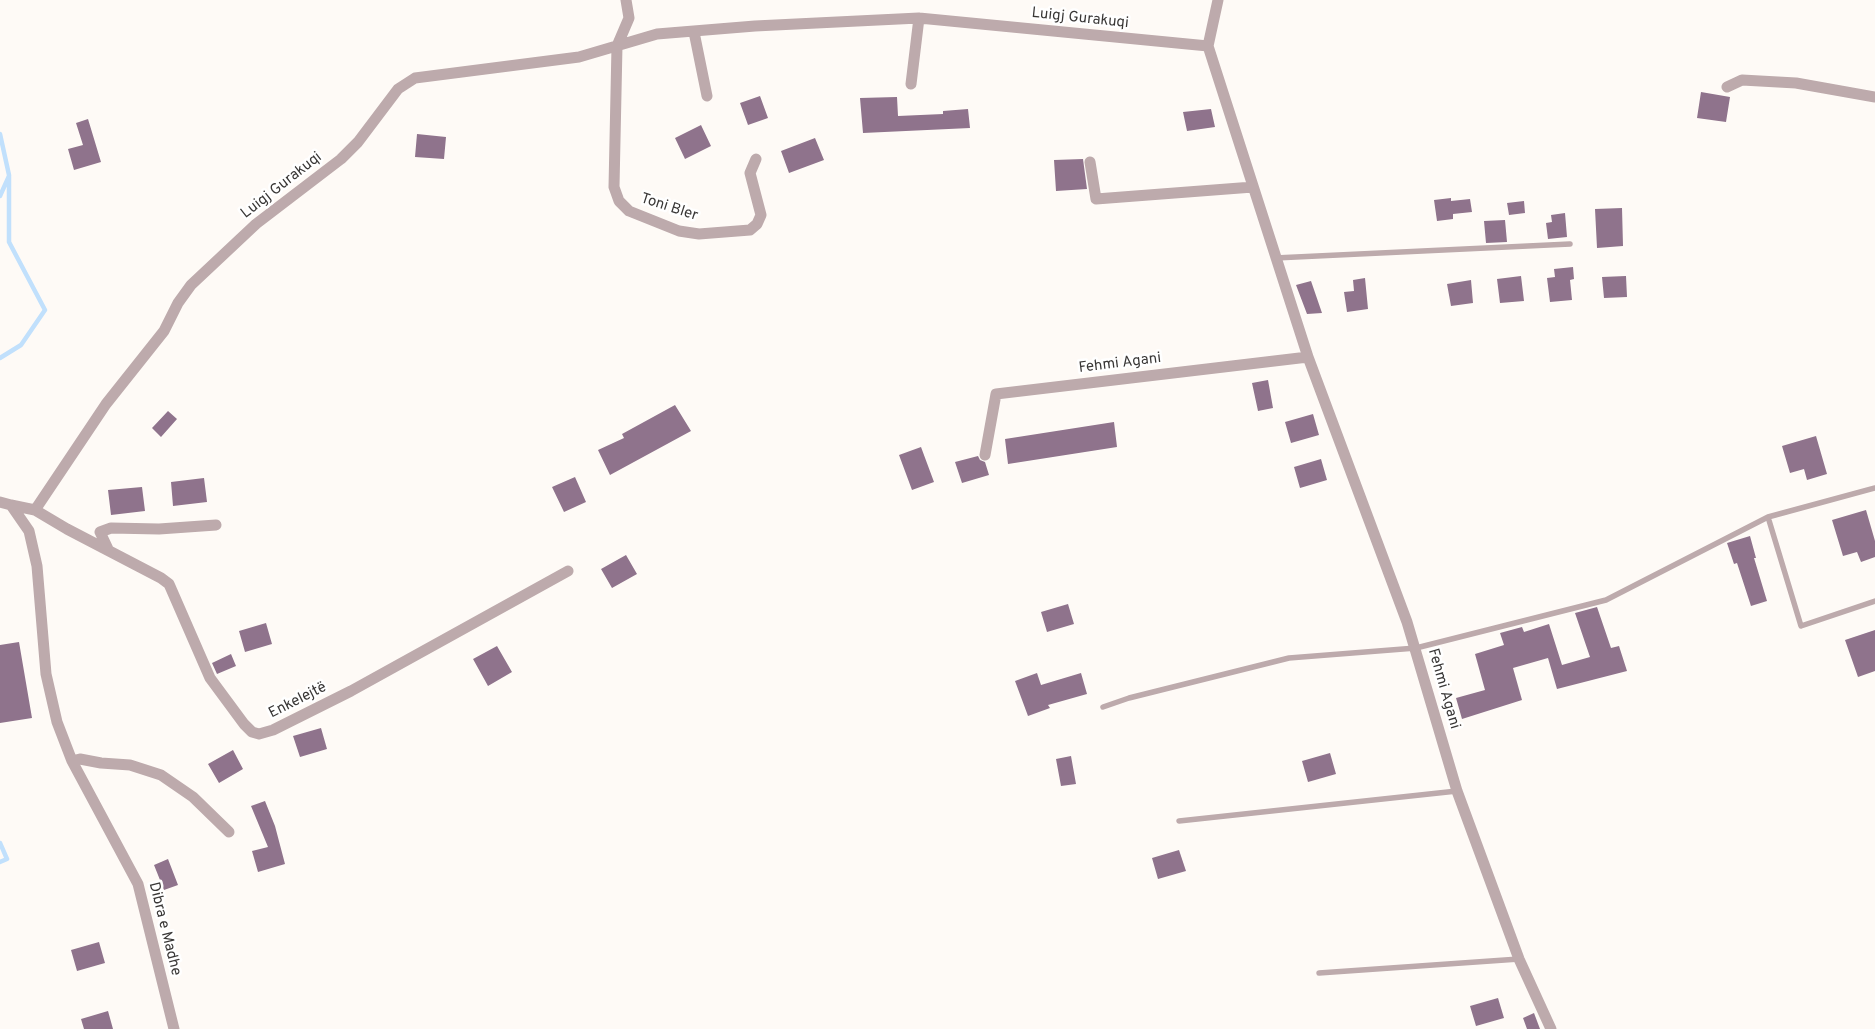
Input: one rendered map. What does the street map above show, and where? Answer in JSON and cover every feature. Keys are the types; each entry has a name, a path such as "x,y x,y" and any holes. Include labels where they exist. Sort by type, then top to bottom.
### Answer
{"street":[{"path":"626,0 629,18 644,37"},
{"path":"1208,46 1218,0"},
{"name":"Toni Bler","path":"629,18 616,46 614,187 623,207 679,231 691,233 750,230 757,224 761,215 750,173 756,159"},
{"path":"911,84 919,18"},
{"name":"Luigj Gurakuqi","path":"35,510 106,404 164,331 178,303 191,285 256,224 350,150 398,89 406,83 426,75 572,58 644,37 755,26 919,18 1208,46"},
{"path":"694,32 707,96"},
{"name":"Fehmi Agani","path":"1208,46 1308,357 1416,648 1458,791 1519,959 1551,1029"},
{"path":"1727,87 1742,80 1796,83 1875,97"},
{"path":"1090,162 1096,199 1253,187"},
{"name":"Fehmi Agani","path":"985,455 996,394 1308,357"},
{"name":"Enkelejtë","path":"6,503 35,510 67,530 108,549 169,584 210,678 244,724 252,732 259,734 273,730 351,691 568,571"},
{"name":"Dibra e Madhe","path":"6,503 24,520 35,550 51,701 72,762 138,884 174,1029"},
{"path":"108,549 100,532 111,528 159,529 216,525"},
{"path":"72,762 80,759 101,764 130,765 161,775 193,797 229,832"}],"lane":[{"path":"1275,258 1570,244"},
{"path":"1103,707 1128,698 1289,658 1416,648 1606,600 1768,517 1875,488"},
{"path":"1768,517 1802,626 1875,601"},
{"path":"1179,821 1458,791"},
{"path":"1319,973 1519,959"}],"building":[{"path":"1701,92 1730,97 1726,122 1697,118"},
{"path":"760,96 768,118 748,125 740,103"},
{"path":"897,97 898,116 943,114 943,111 968,109 970,128 863,133 860,98"},
{"path":"1211,109 1215,127 1187,131 1183,112"},
{"path":"88,119 101,162 74,170 68,149 83,145 76,123"},
{"path":"701,125 711,146 685,159 675,138"},
{"path":"417,134 446,137 444,159 415,157"},
{"path":"815,138 824,160 789,173 781,151"},
{"path":"1083,159 1087,189 1056,191 1054,160"},
{"path":"1451,198 1451,201 1470,199 1472,212 1453,214 1453,219 1437,221 1434,200"},
{"path":"1524,201 1525,213 1509,215 1507,203"},
{"path":"1622,208 1623,246 1597,248 1595,209"},
{"path":"1565,213 1567,237 1548,239 1546,223 1552,222 1551,215"},
{"path":"1505,220 1507,242 1486,243 1484,221"},
{"path":"1573,267 1574,279 1570,280 1572,300 1550,302 1547,278 1555,277 1554,269"},
{"path":"1521,276 1524,301 1500,303 1497,279"},
{"path":"1626,276 1627,297 1604,298 1602,277"},
{"path":"1365,278 1368,309 1347,312 1344,292 1354,291 1353,280"},
{"path":"1471,280 1473,303 1451,306 1447,284"},
{"path":"1311,281 1322,313 1307,314 1296,285"},
{"path":"1268,380 1273,408 1258,411 1252,383"},
{"path":"675,405 691,431 610,475 598,450 624,438 622,434"},
{"path":"168,411 177,419 161,437 152,428"},
{"path":"1313,414 1319,435 1291,443 1285,422"},
{"path":"1114,422 1117,447 1008,464 1005,439"},
{"path":"1816,436 1827,474 1807,480 1804,469 1790,473 1782,446"},
{"path":"921,447 934,482 912,490 899,455"},
{"path":"978,456 980,460 985,462 989,475 962,483 955,462"},
{"path":"1321,459 1327,480 1300,488 1294,467"},
{"path":"575,477 586,502 564,512 552,487"},
{"path":"204,478 207,502 173,506 171,482"},
{"path":"142,487 145,511 111,515 108,490"},
{"path":"1866,510 1875,541 1875,557 1861,562 1857,552 1843,556 1832,520"},
{"path":"1750,536 1756,558 1754,558 1767,601 1751,606 1737,563 1734,564 1727,543"},
{"path":"626,555 637,574 612,588 601,569"},
{"path":"1068,604 1074,624 1047,632 1041,612"},
{"path":"1597,607 1611,648 1619,646 1627,671 1557,689 1548,658 1513,668 1522,700 1462,719 1456,698 1485,690 1475,654 1504,645 1500,633 1522,627 1524,632 1549,624 1562,665 1590,657 1575,613"},
{"path":"266,623 272,644 245,652 239,631"},
{"path":"1875,630 1875,671 1858,677 1845,640"},
{"path":"19,642 32,718 0,723 0,645"},
{"path":"497,646 512,672 488,686 473,659"},
{"path":"231,654 236,666 217,674 212,663"},
{"path":"1037,673 1041,685 1081,673 1087,694 1048,705 1050,708 1028,716 1015,681"},
{"path":"321,728 327,749 300,757 293,736"},
{"path":"233,750 243,769 219,783 208,764"},
{"path":"1330,753 1336,774 1308,782 1302,761"},
{"path":"1071,756 1076,784 1061,786 1056,759"},
{"path":"265,801 275,826 285,864 258,872 252,851 268,847 251,806"},
{"path":"1179,850 1186,871 1158,879 1152,858"},
{"path":"168,859 178,885 164,890 154,865"},
{"path":"99,942 105,963 77,971 71,950"},
{"path":"1498,998 1504,1018 1476,1026 1470,1006"},
{"path":"108,1011 113,1029 84,1029 81,1019"},
{"path":"1534,1013 1540,1029 1527,1029 1523,1018"}],"waterway":[{"path":"0,134 9,175 9,242 45,310 21,345 0,358"},
{"path":"0,196 9,176"},
{"path":"0,843 7,859 0,862"}]}
